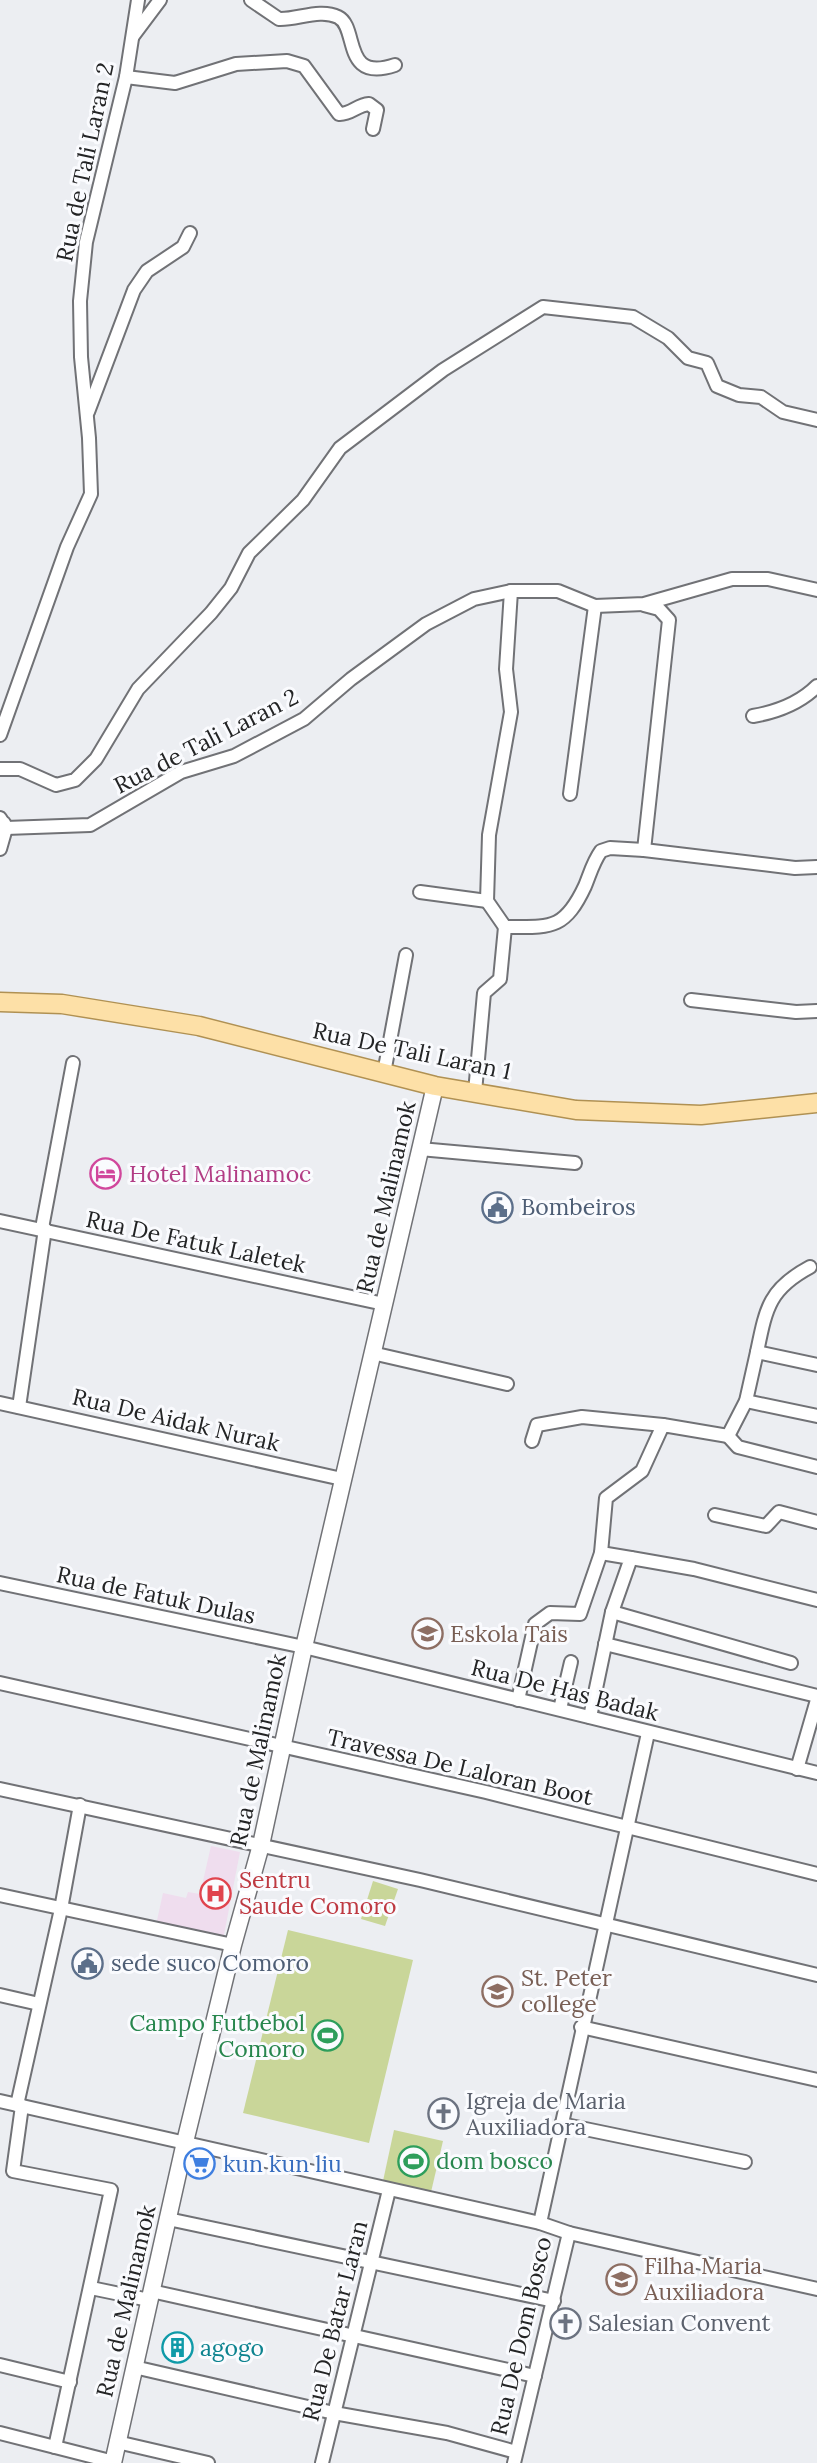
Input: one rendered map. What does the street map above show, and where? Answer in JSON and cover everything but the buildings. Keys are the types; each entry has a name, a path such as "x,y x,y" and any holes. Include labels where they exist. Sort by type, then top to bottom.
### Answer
{"main road":[{"name":"Rua De Tali Laran 1","path":"0,1002 62,1004 199,1026 435,1086 576,1110 680,1115 817,1103"}],"street":[{"name":"Rua de Tali Laran 2","path":"0,735 67,547 91,494 81,357 80,301 86,242 126,77 138,0"},
{"path":"131,39 160,0"},
{"path":"251,0 279,19 303,15 338,16 344,22 360,62 366,66 395,65"},
{"path":"126,77 175,83 236,64 287,61 303,66 339,114 346,115 360,105 369,104 377,110 373,129"},
{"path":"87,415 134,290 147,271 183,247 190,233"},
{"path":"0,769 20,769 56,785 75,780 96,759 138,688 211,613 231,588 249,553 303,500 340,448 443,370 544,307 633,317 667,338 688,358 706,363 718,386 739,395 761,397 783,412 817,420"},
{"name":"Rua de Tali Laran 2","path":"3,823 90,825 181,772 234,756 304,719 351,678 426,624 474,599 510,591 558,591 595,606 644,604 732,579 768,579 817,590"},
{"path":"475,1092 484,993 500,979 505,927 487,901 489,835 510,712 506,668 510,591"},
{"path":"644,604 659,609 669,620 644,850"},
{"path":"570,794 595,606"},
{"path":"752,716 768,713 806,698 817,686"},
{"path":"0,811 3,823 0,849"},
{"path":"505,927 550,926 561,922 578,898 601,851 610,848 795,868 817,867"},
{"path":"420,892 487,901"},
{"path":"384,1073 406,955"},
{"path":"691,1000 796,1012 817,1011"},
{"path":"19,1407 43,1229 73,1063"},
{"name":"Rua de Malinamok","path":"114,2462 185,2142 233,1945 261,1845 342,1479 435,1086"},
{"path":"420,1149 575,1163"},
{"name":"Rua De Fatuk Laletek","path":"0,1221 384,1304"},
{"path":"728,1436 747,1401 768,1303 790,1277 810,1266"},
{"path":"757,1352 817,1365"},
{"path":"372,1353 506,1384"},
{"path":"747,1401 817,1416"},
{"name":"Rua De Aidak Nurak","path":"0,1402 342,1479"},
{"path":"533,1441 537,1425 582,1417 663,1425 728,1436 738,1447 817,1467"},
{"path":"519,1700 535,1624 550,1613 580,1614 601,1553 607,1498 642,1471 663,1425"},
{"path":"715,1515 766,1526 779,1512 817,1522"},
{"path":"601,1553 694,1569 817,1600"},
{"path":"590,1717 612,1612 631,1558"},
{"name":"Rua de Fatuk Dulas","path":"0,1583 304,1647"},
{"path":"612,1612 791,1663"},
{"path":"605,1644 817,1698 797,1769"},
{"name":"Rua De Has Badak","path":"304,1647 817,1773"},
{"path":"560,1709 571,1662"},
{"name":"Travessa De Laloran Boot","path":"0,1683 486,1792 626,1829 817,1874"},
{"path":"540,2223 648,1732"},
{"path":"0,1789 420,1880 817,1975"},
{"path":"55,2447 111,2190 13,2171 20,2106 80,1805"},
{"path":"0,1895 233,1945"},
{"path":"0,1995 39,2004"},
{"path":"581,2027 817,2080"},
{"name":"Rua De Dom Bosco","path":"0,2101 540,2223 569,2233 515,2458"},
{"path":"561,2124 745,2162"},
{"name":"Rua De Batar Laran","path":"322,2463 389,2190"},
{"path":"168,2219 554,2301"},
{"path":"569,2233 817,2289"},
{"path":"91,2288 150,2296 535,2375"},
{"path":"0,2365 70,2382"},
{"path":"134,2367 334,2413 447,2433 515,2458"},
{"path":"0,2433 114,2462"},
{"path":"117,2442 208,2463"}],"shaded area":[{"name":"Sentru Saude Comoro","path":"211,1846 240,1852 223,1940 156,1925 163,1893 186,1898 188,1892 200,1894"}],"green space":[{"path":"373,1881 398,1889 385,1926 361,1919"},
{"name":"Campo Futbebol Comoro","path":"288,1930 413,1960 369,2143 243,2113"},
{"name":"dom bosco","path":"394,2130 443,2141 431,2192 383,2181"}],"place":[{"name":"Hotel Malinamoc","path":"106,1174"},
{"name":"Bombeiros","path":"498,1207"},
{"name":"Eskola Tais","path":"427,1634"},
{"name":"Sentru Saude Comoro","path":"216,1893"},
{"name":"sede suco Comoro","path":"88,1963"},
{"name":"St. Peter college","path":"498,1991"},
{"name":"Campo Futbebol Comoro","path":"328,2036"},
{"name":"Igreja de Maria Auxiliadora","path":"443,2114"},
{"name":"dom bosco","path":"413,2161"},
{"name":"kun kun liu","path":"200,2164"},
{"name":"Filha Maria Auxiliadora","path":"621,2279"},
{"name":"Salesian Convent","path":"565,2323"},
{"name":"agogo","path":"177,2348"}]}
